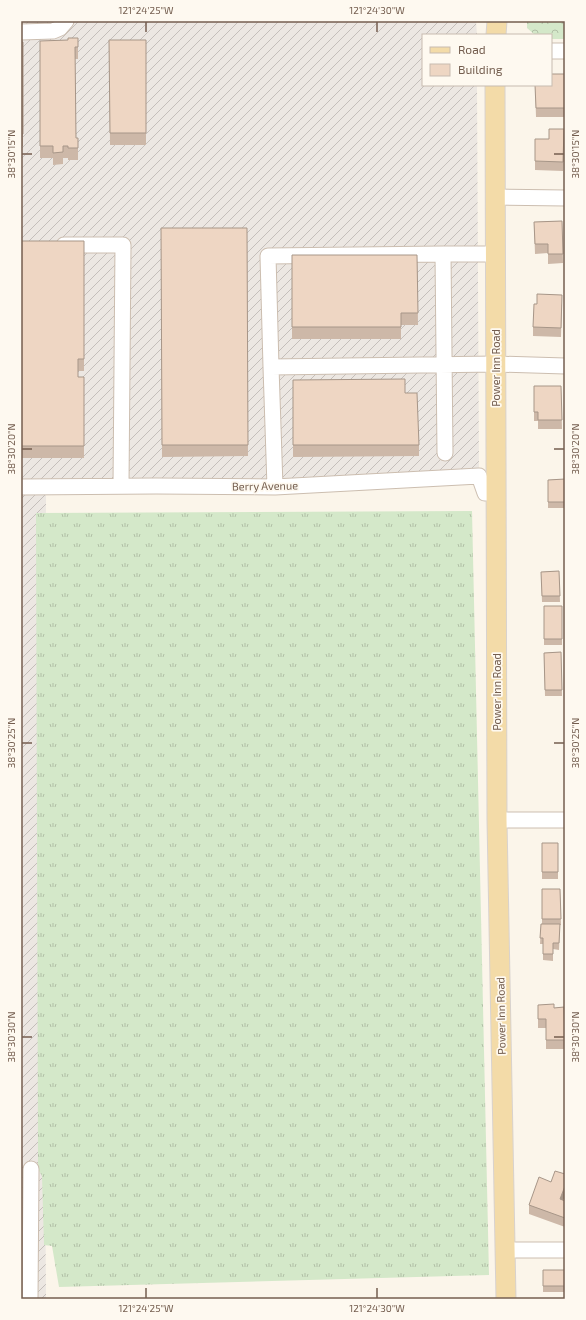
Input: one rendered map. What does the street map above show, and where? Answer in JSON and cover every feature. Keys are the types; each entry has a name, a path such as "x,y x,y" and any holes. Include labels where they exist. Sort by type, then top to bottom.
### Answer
{"main road":[{"path":"496,34 497,21"},
{"name":"Power Inn Road","path":"495,86 497,820 506,1299"}],"street":[{"path":"21,32 53,30 60,28 66,21"},
{"path":"552,51 565,51"},
{"path":"496,196 565,198"},
{"path":"52,245 123,245 121,486"},
{"path":"443,254 445,454"},
{"path":"275,487 268,256 496,254"},
{"path":"271,367 496,364 565,366"},
{"name":"Berry Avenue","path":"21,487 275,487 480,476 485,492 496,492"},
{"path":"497,820 565,820"},
{"path":"30,1299 25,1268 31,1169"},
{"path":"505,1250 565,1250"}],"shaded area":[{"path":"21,21 476,21 477,34 422,34 422,86 477,86 479,476 46,483 46,1299 21,1299"}],"green space":[{"path":"527,21 565,21 565,39 552,39 552,34 534,34 527,28"},
{"path":"472,511 489,1275 59,1287 52,1246 44,1245 42,1176 38,1169 36,513"}],"building":[{"path":"68,38 78,38 78,47 75,47 76,138 78,138 78,148 68,148 68,146 63,146 63,152 53,153 53,146 40,146 40,41 68,40"},
{"path":"109,40 146,40 146,133 110,133"},
{"path":"21,42 23,42 23,134 21,134"},
{"path":"552,74 565,74 565,108 536,108 535,86 552,86"},
{"path":"549,129 564,129 563,162 535,161 535,139 549,139"},
{"path":"562,221 563,254 548,254 548,244 535,244 534,222"},
{"path":"161,228 247,228 248,445 162,445"},
{"path":"21,241 84,241 84,359 78,359 78,377 84,377 84,446 21,446"},
{"path":"292,255 417,255 418,313 401,313 401,327 292,327"},
{"path":"537,294 562,295 561,328 533,327 534,304 537,304"},
{"path":"405,379 405,393 417,393 419,445 293,445 293,380"},
{"path":"534,386 561,386 562,420 538,420 538,412 534,412"},
{"path":"565,479 565,502 548,502 548,480"},
{"path":"559,571 560,596 542,596 541,572"},
{"path":"544,606 562,606 562,639 544,639"},
{"path":"561,652 562,690 545,690 544,653"},
{"path":"542,843 558,843 558,872 542,872"},
{"path":"542,889 560,889 561,919 542,919"},
{"path":"541,924 560,924 559,943 553,943 553,954 543,954 543,938 540,938"},
{"path":"554,1004 554,1008 564,1007 565,1040 546,1040 546,1019 538,1019 538,1005"},
{"path":"555,1171 565,1174 565,1186 560,1199 565,1201 565,1218 529,1205 539,1177 551,1182"},
{"path":"543,1270 565,1270 565,1286 543,1286"}]}
